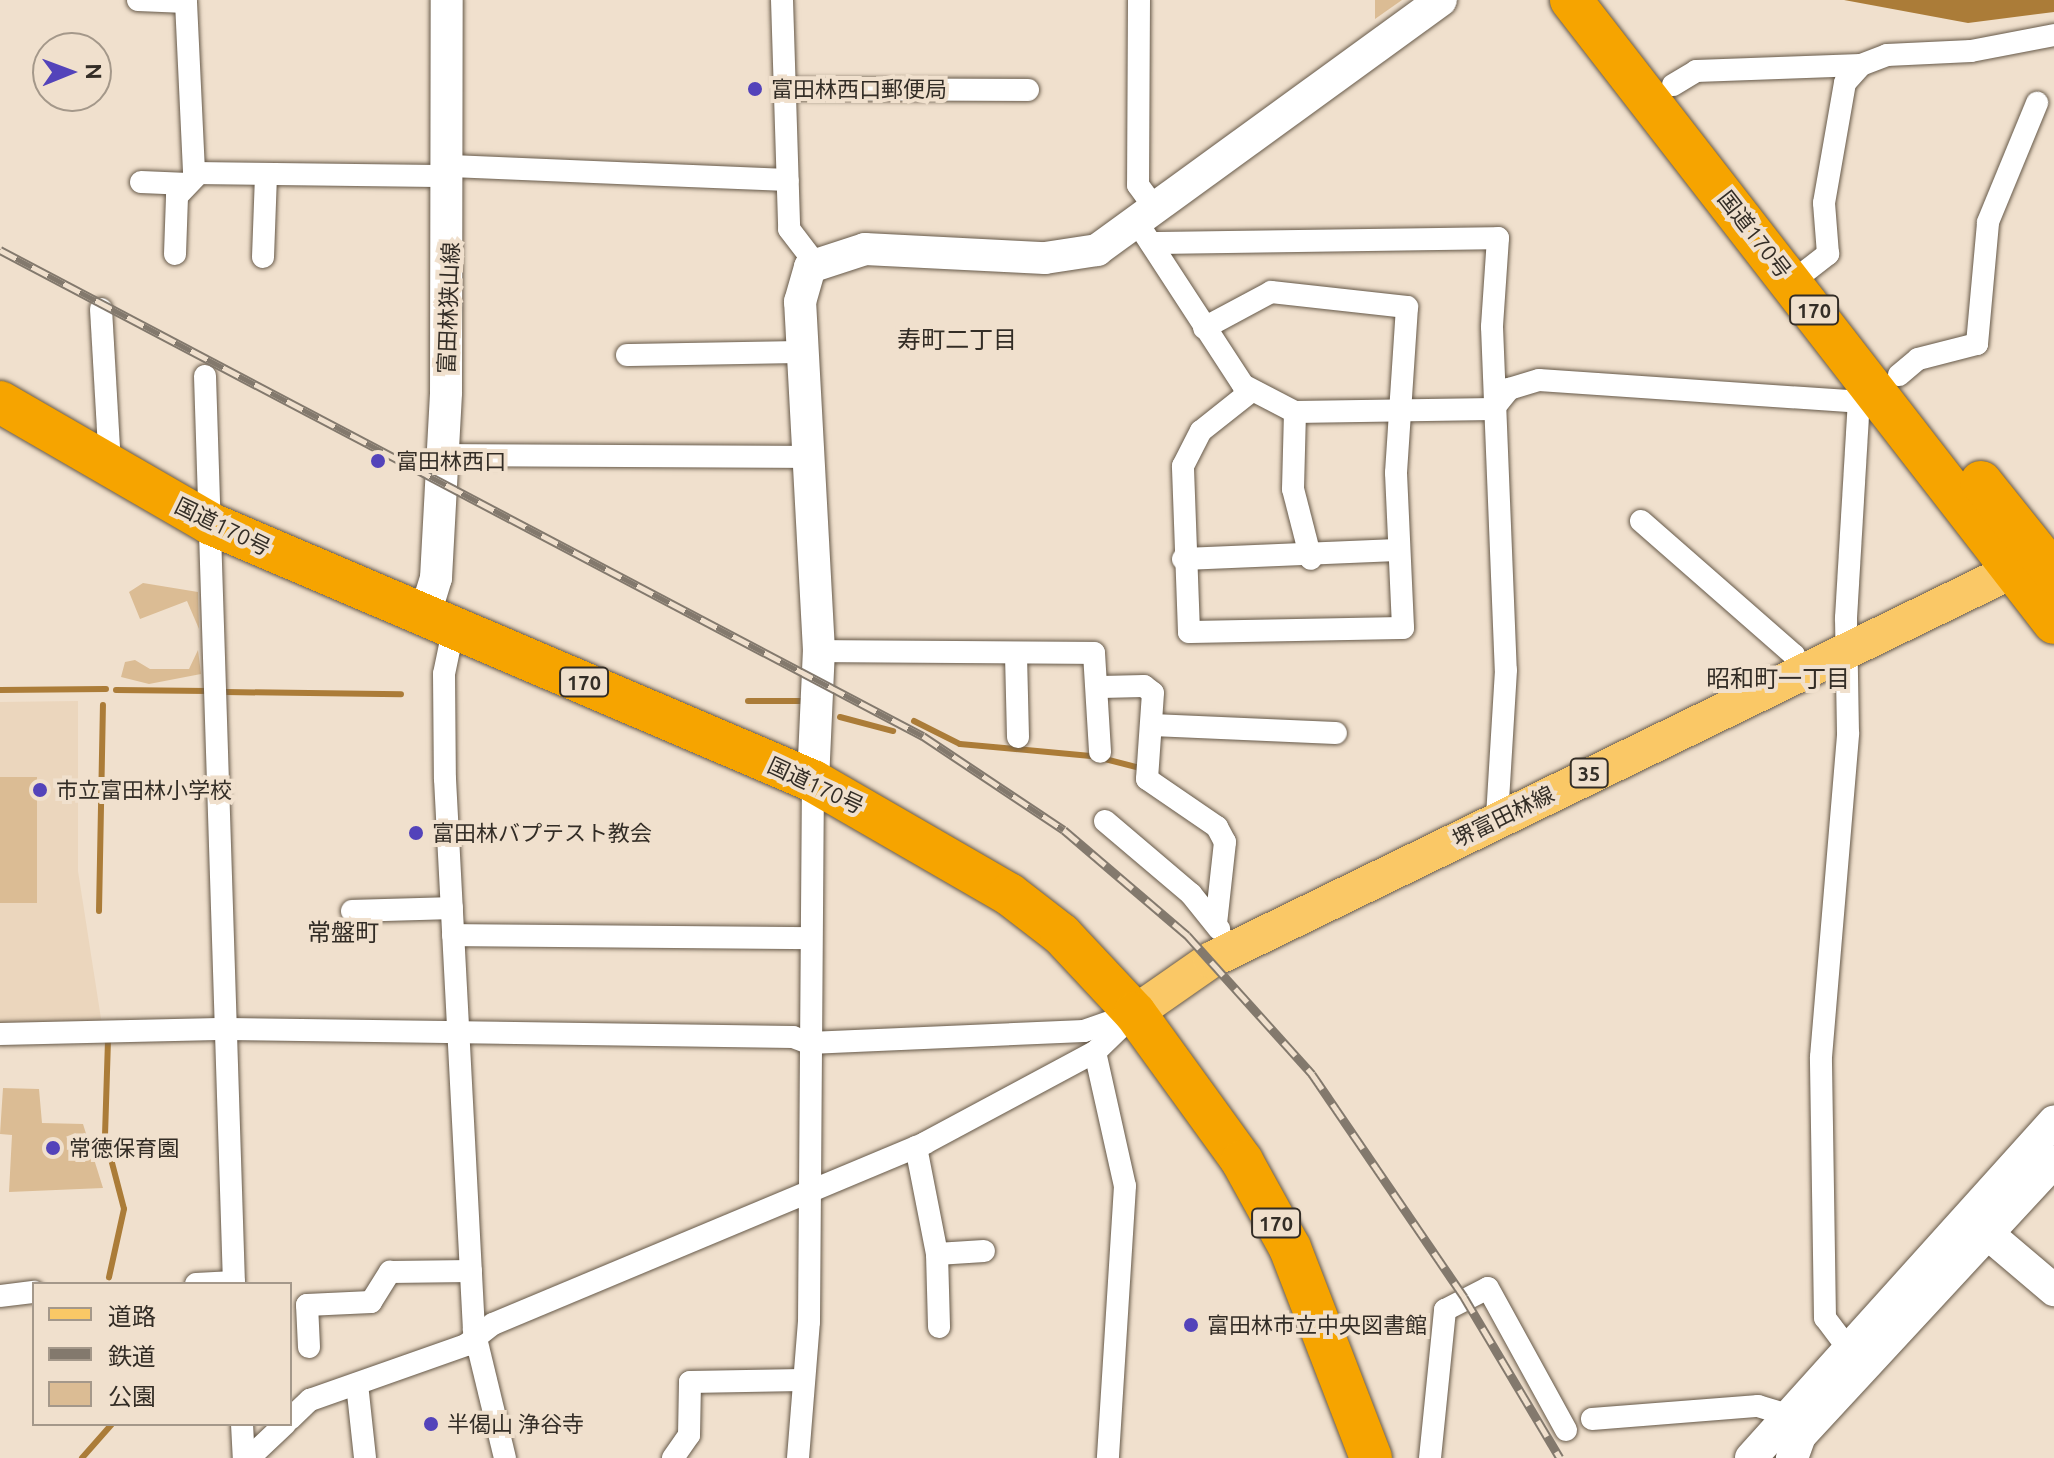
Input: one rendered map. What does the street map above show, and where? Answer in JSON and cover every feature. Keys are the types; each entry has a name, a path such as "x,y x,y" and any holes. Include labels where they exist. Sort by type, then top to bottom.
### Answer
{"highway":[{"name":"国道170号","path":"1571,0 1803,274"},
{"name":"国道170号","path":"1608,0 1673,85 1879,390 2040,562 2054,623"},
{"name":"国道170号","path":"0,402 211,524 813,781 1009,894 1061,934 1135,1013 1202,1101 1284,1238 1371,1458"}],"main road":[{"name":"堺富田林線","path":"1135,1013 1224,937 1497,819 1798,670 2040,562"}],"street":[{"path":"138,0 186,2 189,149 193,179"},
{"name":"富田林狭山線","path":"439,620 436,578 451,166 447,0"},
{"path":"782,0 789,229 815,263"},
{"path":"1139,0 1138,185 1147,224 1204,328 1250,392 1295,412 1493,409 1509,389 1539,380 1879,390 1918,359 1977,344 1988,222 2037,103"},
{"path":"798,1458 809,1197 808,938 819,651 801,283 815,263 865,249 1074,258 1147,224 1441,0"},
{"path":"1673,85 1696,71 1861,65 1887,55 1971,51 2054,35"},
{"path":"1803,274 1828,254 1829,173 1845,83 1861,65"},
{"path":"785,89 1028,90"},
{"path":"141,182 266,174 437,176 451,166 788,180"},
{"path":"263,257 266,174"},
{"path":"175,254 177,196 193,179"},
{"path":"1147,224 1498,238 1493,409 1506,670 1497,819"},
{"path":"1204,328 1271,292 1400,301 1407,307 1400,412 1398,550 1406,618 1403,628 1196,634 1183,623 1187,454 1201,431 1250,392"},
{"path":"101,309 110,465"},
{"path":"627,355 802,352"},
{"path":"205,376 229,1029 234,1282"},
{"path":"1847,1347 1825,1318 1821,1057 1848,733 1845,649 1879,390"},
{"path":"1295,412 1293,489 1311,559"},
{"path":"442,455 808,457"},
{"path":"1641,521 1794,655 1798,670"},
{"path":"1183,559 1311,559 1398,550"},
{"path":"439,620 476,1339 505,1458"},
{"path":"819,651 1016,655 1094,653 1101,687 1100,752"},
{"path":"1016,655 1018,737"},
{"path":"1101,687 1144,686 1153,693 1148,773 1221,834 1224,937"},
{"path":"1152,725 1336,733"},
{"path":"1105,821 1224,937"},
{"path":"352,911 452,908"},
{"path":"453,935 808,938"},
{"path":"0,1034 229,1029 459,1035 793,1037 808,1043 1084,1031 1135,1013"},
{"path":"292,1417 310,1400 476,1339 493,1324 809,1197 916,1147 1095,1052 1135,1013"},
{"path":"1095,1052 1125,1186 1108,1458"},
{"path":"1751,1458 1784,1414 2054,1121"},
{"path":"916,1147 937,1254 939,1327"},
{"path":"1792,1458 1800,1436 2054,1162"},
{"path":"1988,1234 2054,1290"},
{"path":"937,1254 984,1251"},
{"path":"309,1347 299,1304 371,1302 390,1272 471,1271"},
{"path":"1430,1458 1445,1310 1488,1288 1566,1430"},
{"path":"0,1296 32,1292"},
{"path":"673,1458 689,1435 690,1382 802,1380"},
{"path":"357,1384 365,1458"},
{"path":"1592,1419 1758,1406 1784,1414"},
{"path":"242,1426 246,1458"},
{"path":"246,1458 283,1426"}],"shaded area":[{"path":"1844,0 2054,0 2054,12 1968,23"},
{"name":"市立富田林小学校","path":"78,701 78,871 102,1025 0,1024 0,702"}],"green space":[{"path":"1375,0 1402,0 1375,19"},
{"path":"143,583 198,592 199,629 187,601 140,619 129,592"},
{"path":"198,650 201,674 149,684 121,677 125,662 135,660 150,669 189,669"},
{"path":"0,777 37,777 37,903 0,903"},
{"name":"常徳保育園","path":"3,1088 39,1089 42,1123 83,1124 103,1188 9,1192 12,1135 0,1134"}],"waterway":[{"path":"0,690 106,689"},
{"path":"116,690 207,691"},
{"path":"225,692 401,694"},
{"path":"748,701 801,701"},
{"path":"99,911 103,705"},
{"path":"840,717 893,731"},
{"path":"914,721 960,744 1093,756 1144,769"},
{"path":"108,1040 105,1136 124,1209 109,1277"},
{"path":"82,1458 110,1426"}],"railway":[{"path":"0,250 923,736 1064,830 1187,935 1312,1074 1464,1297 1560,1458"}],"place":[{"name":"富田林西口郵便局","path":"755,89"},
{"name":"富田林西口","path":"378,461"},
{"name":"市立富田林小学校","path":"40,790"},
{"name":"富田林バプテスト教会","path":"416,833"},
{"name":"常徳保育園","path":"53,1148"},
{"name":"富田林市立中央図書館","path":"1191,1325"},
{"name":"半偈山 浄谷寺","path":"431,1424"}],"district":[{"name":"寿町二丁目","path":"957,340"},
{"name":"昭和町一丁目","path":"1778,679"},
{"name":"常盤町","path":"343,933"}]}
